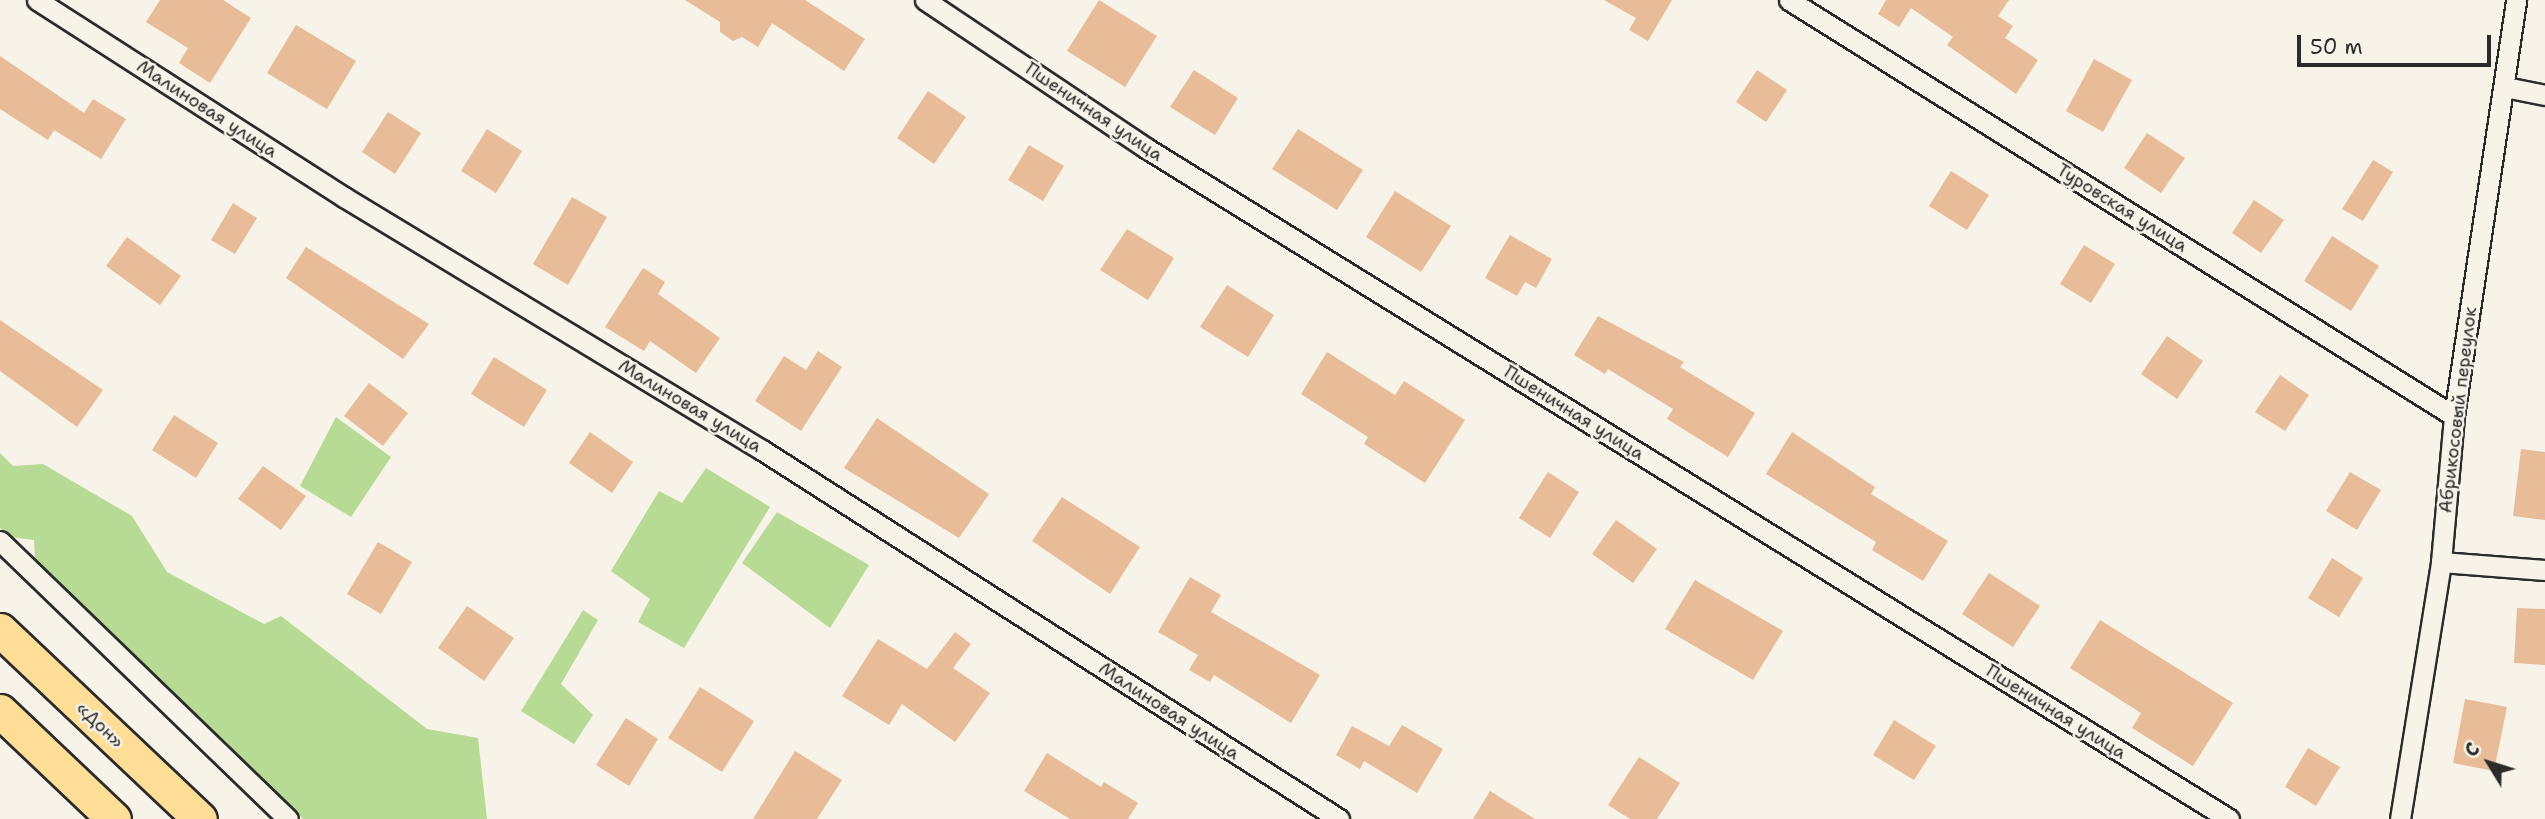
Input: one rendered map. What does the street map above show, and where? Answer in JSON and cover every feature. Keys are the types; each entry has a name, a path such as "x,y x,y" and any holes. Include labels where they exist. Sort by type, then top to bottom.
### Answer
{"highway":[{"name":"«Дон»","path":"0,630 200,819"},
{"path":"0,711 114,819"}],"street":[{"name":"Малиновая улица","path":"37,0 344,197 796,471 1339,819"},
{"name":"Пшеничная улица","path":"925,0 1146,148 2229,819"},
{"name":"Туровская улица","path":"1790,0 2454,416"},
{"name":"Абрикосовый переулок","path":"2400,819 2441,562 2454,416 2516,0"},
{"path":"2505,87 2545,95"},
{"path":"0,541 288,819"},
{"path":"2441,562 2545,570"}],"green space":[{"path":"336,417 391,457 351,517 300,486"},
{"path":"0,453 13,466 43,464 132,516 167,572 264,624 281,616 427,729 478,738 487,819 303,819 35,561 34,540 11,537 0,528"},
{"path":"706,468 770,507 684,648 638,622 650,599 611,571 659,491 682,503"},
{"path":"777,512 869,565 830,628 742,563"},
{"path":"583,610 598,620 561,684 593,715 574,744 521,711"}],"building":[{"path":"160,0 223,0 251,18 210,83 179,63 188,48 146,22"},
{"path":"685,0 805,0 865,39 844,71 772,23 758,47 742,37 733,41 720,32 720,22"},
{"path":"1099,0 1157,36 1125,87 1067,51"},
{"path":"1604,0 1672,0 1648,41 1629,30 1636,18"},
{"path":"1886,0 2009,0 1998,16 2013,26 2005,38 2038,60 2016,94 1947,45 1953,37 1911,8 1899,27 1878,14"},
{"path":"296,25 356,61 327,109 267,73"},
{"path":"0,56 84,113 93,99 126,119 101,159 54,130 48,140 0,109"},
{"path":"2094,59 2132,80 2103,132 2066,111"},
{"path":"1194,70 1238,98 1215,135 1170,107"},
{"path":"1757,70 1787,90 1766,122 1736,102"},
{"path":"928,91 966,117 934,164 897,138"},
{"path":"388,112 421,133 395,174 362,152"},
{"path":"487,129 522,151 496,193 461,171"},
{"path":"1298,129 1363,170 1337,210 1272,169"},
{"path":"2147,133 2185,158 2161,193 2124,168"},
{"path":"1029,145 1064,166 1043,201 1008,180"},
{"path":"2373,160 2393,172 2363,221 2342,209"},
{"path":"1951,171 1989,195 1967,230 1929,206"},
{"path":"1395,191 1451,226 1421,272 1366,237"},
{"path":"572,197 607,217 568,285 533,264"},
{"path":"2254,200 2284,220 2261,253 2232,233"},
{"path":"233,203 257,218 235,254 211,240"},
{"path":"1127,229 1174,258 1148,300 1100,270"},
{"path":"1510,235 1552,259 1536,288 1525,282 1517,296 1485,278"},
{"path":"2332,236 2379,266 2351,311 2304,281"},
{"path":"127,237 181,276 160,305 106,266"},
{"path":"2084,245 2115,264 2091,303 2060,284"},
{"path":"306,247 429,324 403,359 286,278"},
{"path":"643,268 665,282 658,294 720,338 696,373 650,341 644,351 605,327"},
{"path":"1227,285 1274,315 1248,357 1200,327"},
{"path":"1598,316 1684,362 1680,367 1755,413 1728,457 1667,419 1673,409 1608,369 1605,374 1574,355"},
{"path":"0,320 103,390 77,427 0,371"},
{"path":"2167,336 2203,361 2177,399 2141,374"},
{"path":"818,351 842,367 801,431 755,401 784,356 806,370"},
{"path":"1327,352 1395,395 1404,381 1465,420 1425,483 1364,444 1368,437 1301,394"},
{"path":"494,357 547,390 524,427 471,394"},
{"path":"2280,375 2309,395 2285,431 2255,412"},
{"path":"369,383 408,413 383,446 344,416"},
{"path":"174,415 218,443 196,478 152,450"},
{"path":"877,418 989,494 959,538 844,468"},
{"path":"590,432 633,462 612,493 569,463"},
{"path":"1792,432 1875,487 1871,494 1948,541 1923,581 1872,550 1876,542 1766,474"},
{"path":"2521,449 2545,452 2545,520 2513,516"},
{"path":"263,466 306,496 281,530 238,499"},
{"path":"1548,472 1579,492 1550,538 1519,518"},
{"path":"2350,472 2381,490 2357,530 2326,511"},
{"path":"1062,497 1140,547 1110,594 1032,541"},
{"path":"1616,520 1657,549 1633,583 1592,554"},
{"path":"378,542 412,562 381,614 347,594"},
{"path":"2332,558 2363,578 2339,617 2308,598"},
{"path":"1989,573 2040,606 2013,647 1962,614"},
{"path":"1190,577 1221,595 1211,612 1320,675 1291,723 1214,675 1210,682 1189,670 1198,655 1158,632"},
{"path":"1695,580 1783,631 1753,680 1665,629"},
{"path":"467,606 514,638 484,681 438,648"},
{"path":"2517,608 2545,609 2545,665 2514,663"},
{"path":"2100,620 2233,703 2193,766 2132,728 2141,713 2070,668"},
{"path":"955,632 971,644 953,668 990,693 955,742 902,704 889,725 842,696 878,639 927,669"},
{"path":"700,687 754,721 722,772 668,738"},
{"path":"2465,699 2507,707 2494,771 2453,763"},
{"path":"626,718 658,739 629,786 596,765"},
{"path":"1894,720 1936,746 1914,780 1873,755"},
{"path":"1402,725 1443,749 1417,793 1364,761 1360,769 1336,755 1352,726 1389,746"},
{"path":"2308,748 2340,767 2316,806 2285,787"},
{"path":"795,751 842,780 817,819 753,819"},
{"path":"1047,753 1101,787 1104,782 1138,803 1128,819 1070,819 1024,791"},
{"path":"1639,757 1680,783 1657,819 1630,819 1608,805"},
{"path":"1490,791 1535,819 1473,819"}]}
